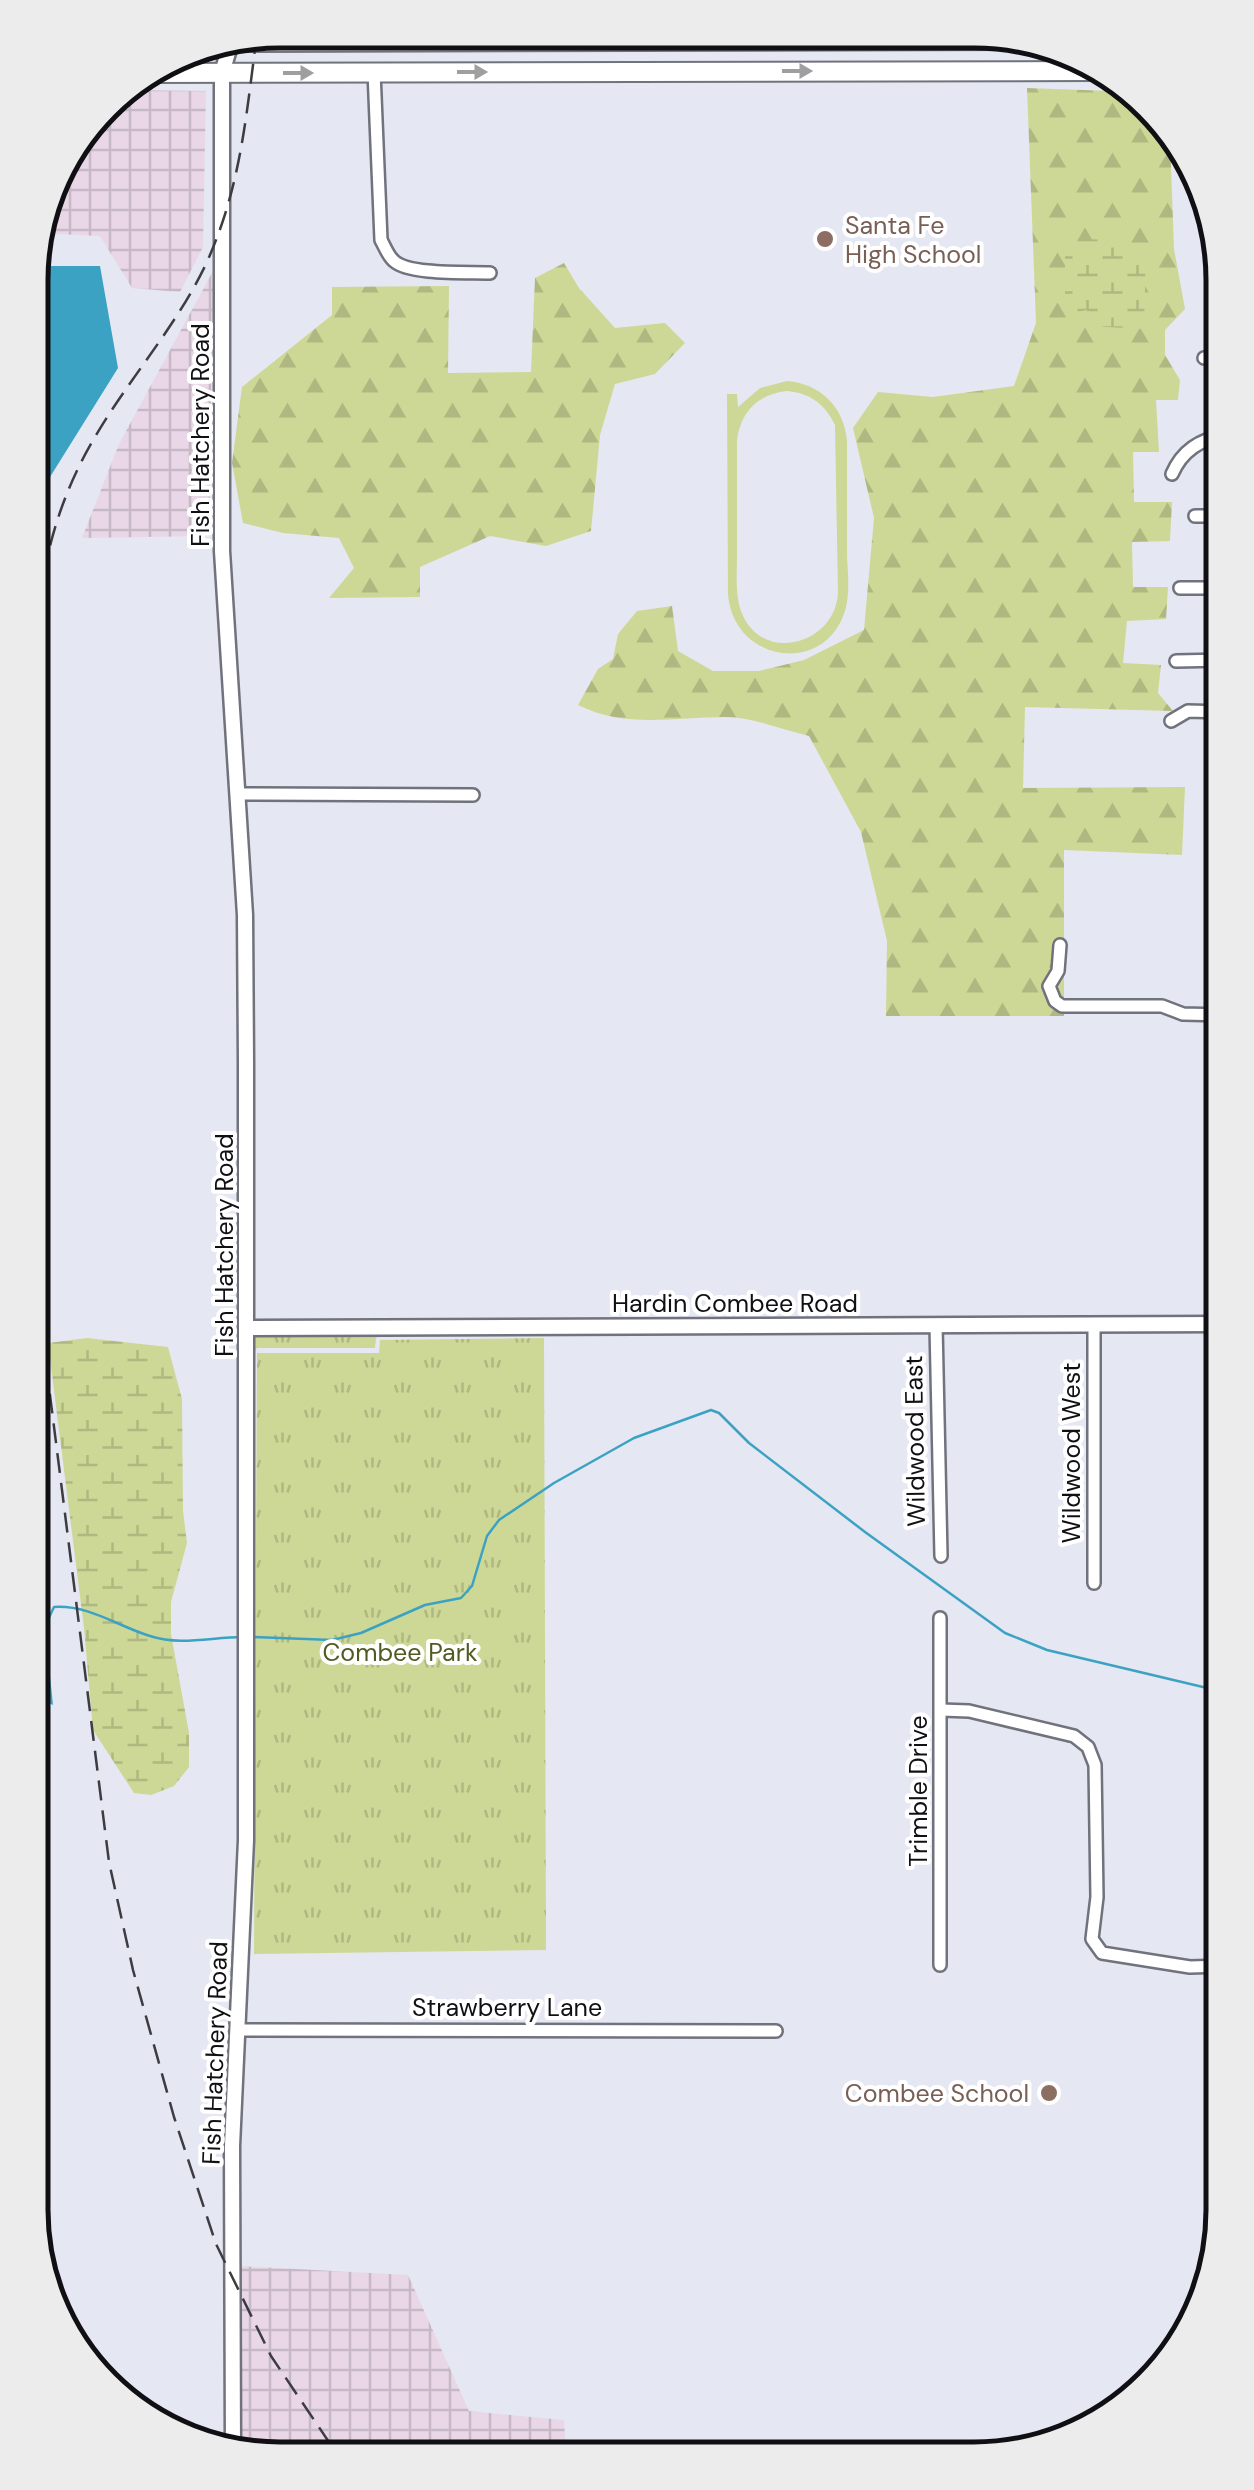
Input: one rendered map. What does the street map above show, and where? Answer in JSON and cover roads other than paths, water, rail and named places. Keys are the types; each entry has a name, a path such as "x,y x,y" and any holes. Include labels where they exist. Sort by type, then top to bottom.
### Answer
{"main road":[{"path":"902,48 912,54 923,71"},
{"path":"923,71 956,48"},
{"path":"974,48 985,62 1014,71"},
{"path":"175,73 1077,71"}],"street":[{"name":"Fish Hatchery Road","path":"225,54 222,551 246,930 246,1840 232,2164 233,2438"},
{"path":"374,72 381,240 391,258 398,265 414,269 490,272"},
{"path":"1172,474 1189,449 1206,439"},
{"path":"1195,516 1206,516"},
{"path":"1180,588 1206,588"},
{"path":"1176,660 1206,660"},
{"path":"1171,721 1188,711 1206,712"},
{"path":"238,794 474,795"},
{"path":"1060,945 1058,971 1049,986 1055,1002 1062,1006 1162,1006 1182,1014 1206,1015"},
{"name":"Wildwood West","path":"1094,1324 1094,1583"},
{"name":"Hardin Combee Road","path":"246,1328 1206,1324"},
{"name":"Wildwood East","path":"936,1325 941,1556"},
{"name":"Trimble Drive","path":"940,1618 940,1965"},
{"path":"941,1710 969,1712 1074,1736 1088,1747 1095,1765 1097,1897 1092,1939 1102,1953 1190,1968 1206,1967"},
{"name":"Strawberry Lane","path":"238,2030 776,2031"}],"water":[{"path":"48,266 100,266 118,368 48,480"},
{"path":"48,1657 53,1705 48,1703"}],"waterway":[{"path":"251,1637 332,1640 361,1633 425,1605 461,1598 472,1586 487,1536 499,1520 554,1483 634,1438 711,1410 865,1532 1005,1633 1047,1650 1206,1688"},
{"path":"48,1620 54,1607 67,1607 162,1639 243,1637"}],"railway":[{"path":"48,556 62,507 82,460 181,309 218,235 235,179 255,49"},
{"path":"48,1379 109,1862 133,1970 174,2117 216,2244 271,2356 329,2442"}],"place":[{"name":"Santa Fe High School","path":"825,239"},
{"name":"Combee School","path":"1049,2093"}],"park label":[{"name":"Combee Park","path":"400,1652"}]}
